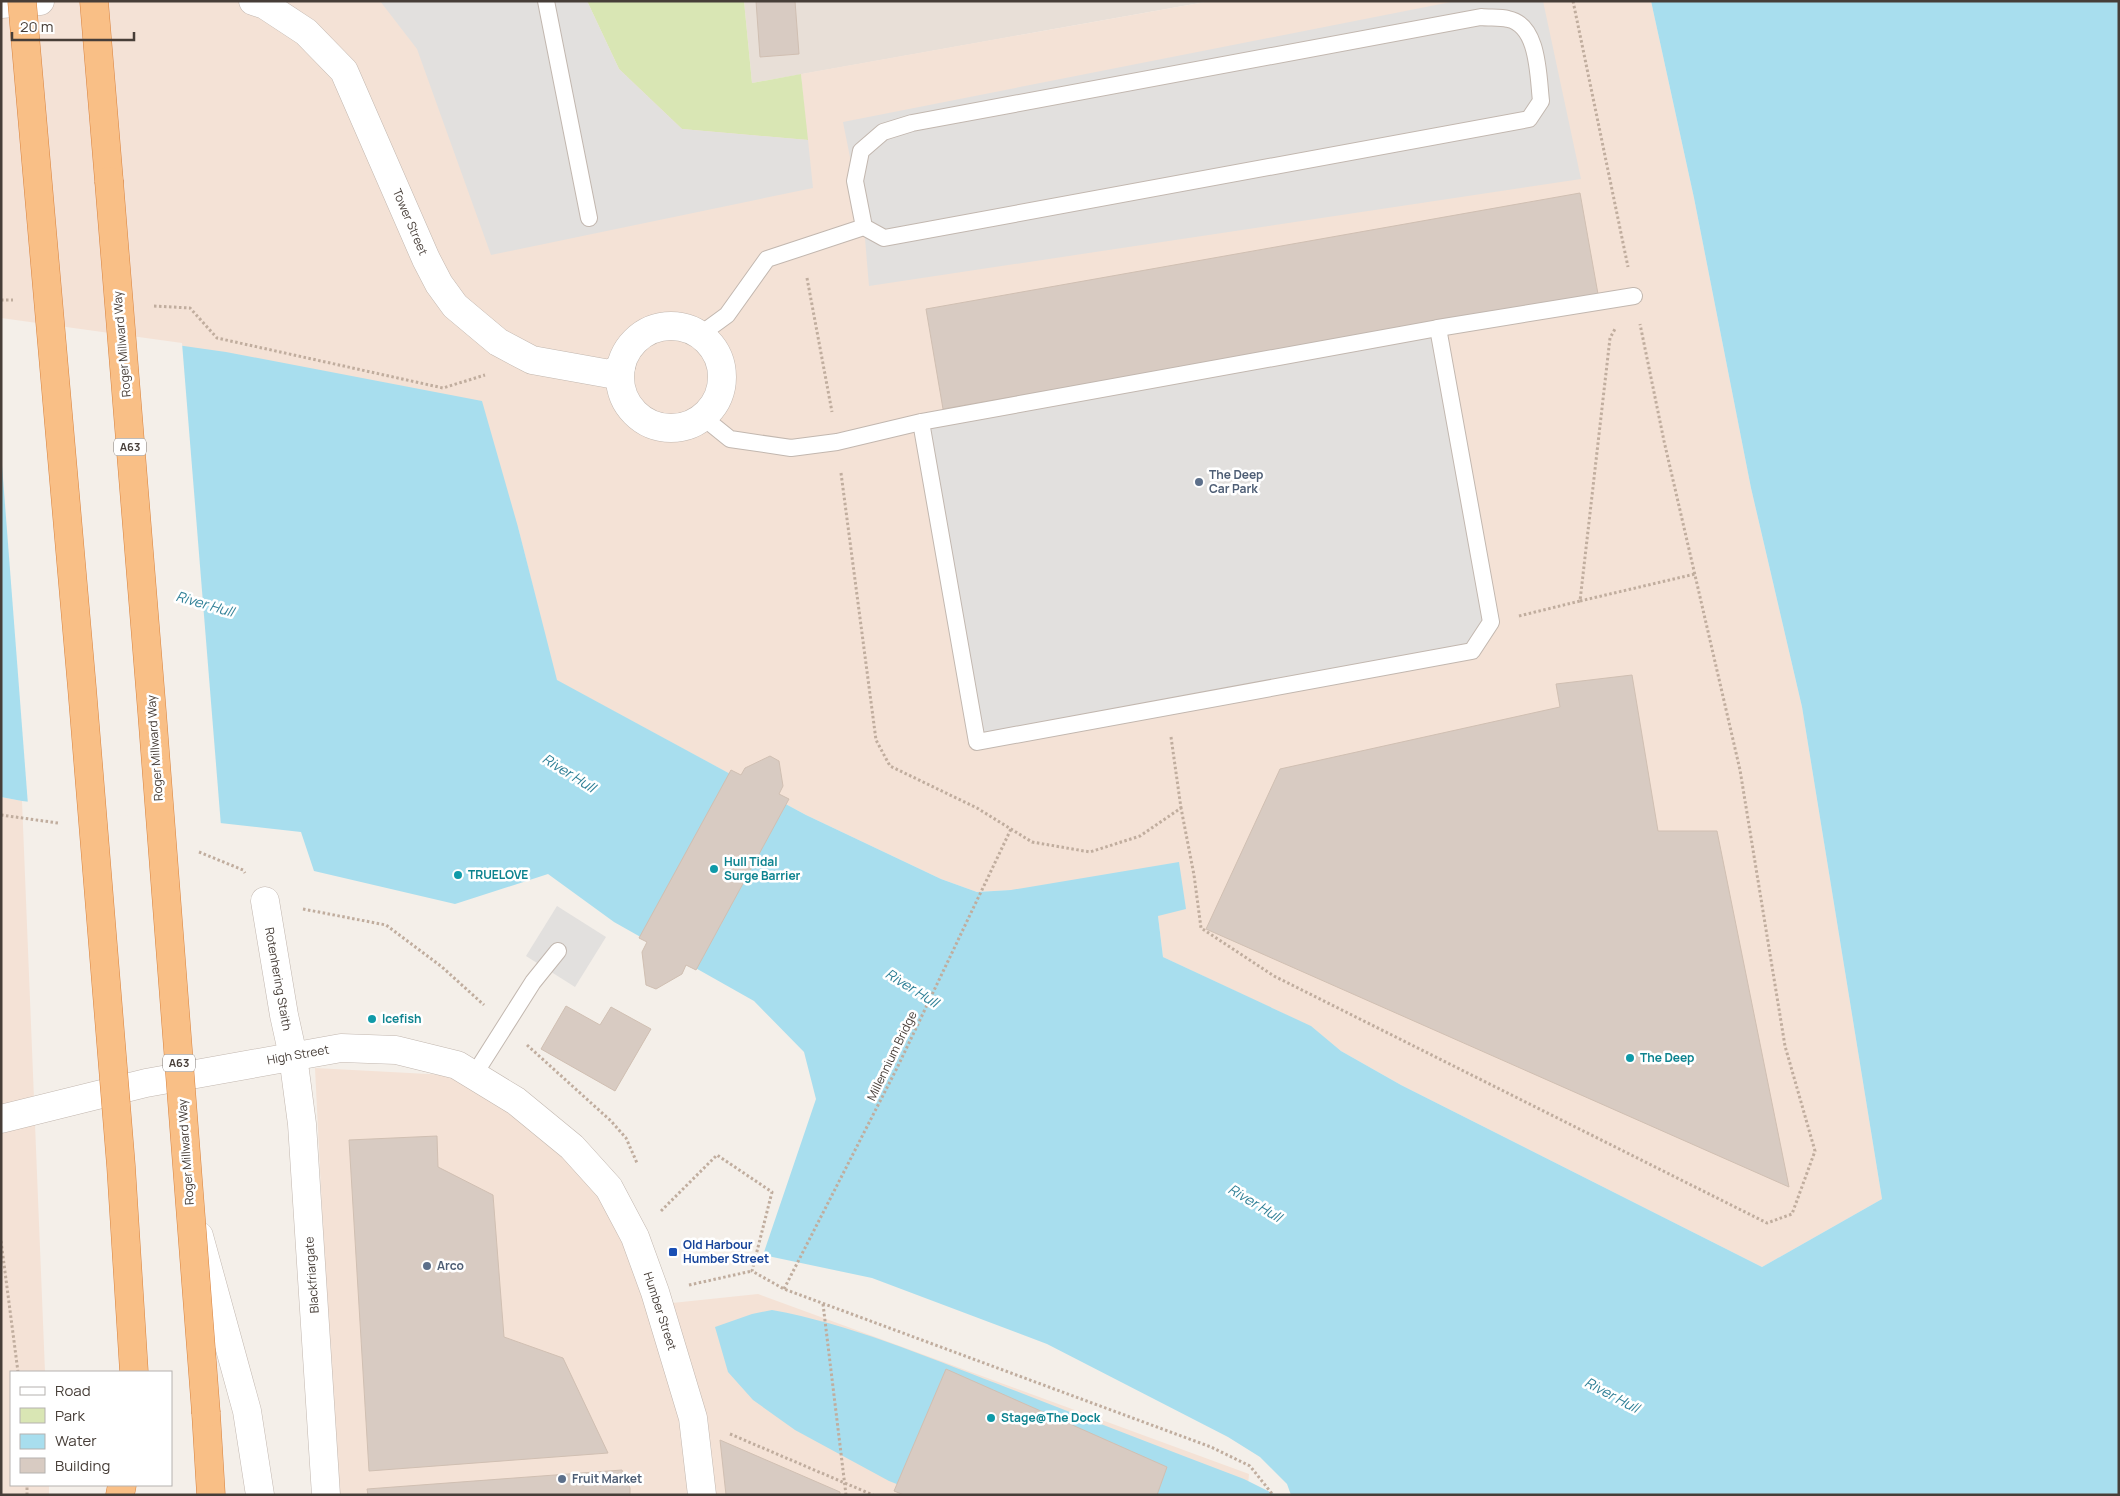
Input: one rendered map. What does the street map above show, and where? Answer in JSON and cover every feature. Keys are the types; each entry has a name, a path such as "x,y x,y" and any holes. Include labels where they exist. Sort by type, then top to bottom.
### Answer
{"highway":[{"path":"22,1 121,1156 134,1371"},
{"name":"Roger Millward Way","path":"94,1 190,1204 211,1495"}],"street":[{"path":"1,4 40,1"},
{"name":"Tower Street","path":"253,1 264,5 306,32 344,71 426,259 439,284 455,306 498,342 532,360 610,374 621,368"},
{"path":"661,326 680,326 701,334 714,348 721,363 723,385 716,403 704,418 688,426 658,427 642,420 623,396 620,379 621,368 626,352 633,342 646,332 661,326"},
{"name":"Rotenhering Staith","path":"265,902 284,1015 293,1056"},
{"name":"High Street","path":"1,1118 146,1083 293,1056 341,1048 396,1050 457,1065 516,1102 572,1147"},
{"name":"Blackfriargate","path":"293,1056 302,1124 326,1495"},
{"name":"Humber Street","path":"572,1147 609,1188 635,1237 655,1292 693,1418 702,1495"},
{"path":"190,1204 247,1411 260,1495"}],"lane":[{"path":"546,1 589,218"},
{"path":"701,334 727,315 767,259 864,227 884,238 1529,119 1541,101 1533,43 1524,27 1510,19 1481,17 912,123 883,132 861,151 855,181 864,227"},
{"path":"704,418 730,438 791,448 837,442 921,422 1438,328 1634,296"},
{"path":"921,422 977,742 1472,651 1491,622 1438,328"},
{"path":"474,1075 533,982 558,951"}],"path":[{"path":"1166,707 1201,928 1266,971 1767,1223 1792,1214 1815,1151 1785,1046 1740,770 1664,440 1573,1"},
{"path":"802,248 837,442 876,740 890,766 977,808 1032,842 1090,852 1140,836 1181,808"},
{"path":"1580,601 1610,338 1634,296"},
{"path":"1,300 21,300"},
{"path":"150,306 190,308 218,338 443,388 532,360"},
{"path":"1491,622 1695,574"},
{"name":"Millennium Bridge","path":"784,1289 897,1068 1011,829"},
{"path":"265,902 386,925 442,967 611,1121 626,1138 640,1172"},
{"path":"655,1206 658,1214 717,1155 764,1186 772,1192 752,1271"},
{"path":"1,1241 18,1371"},
{"path":"655,1292 752,1271 784,1289 1211,1448 1250,1466 1272,1495"},
{"path":"824,1304 846,1495"},
{"path":"693,1418 873,1495"}],"shaded area":[{"path":"1,1 587,1 619,69 807,140 801,74 1211,1 1651,1 1694,198 1751,488 1802,707 1882,1199 1762,1267 1401,1085 1341,1051 1310,1026 1163,957 1158,916 1011,890 977,892 941,879 806,815 556,680 518,527 1,320"},
{"path":"380,1 587,1 619,69 682,129 808,140 813,188 491,255 417,49"},
{"path":"744,1 1211,1 752,83"},
{"path":"1456,1 1543,1 1581,179 869,286 864,227 843,122"},
{"name":"The Deep Car Park","path":"1438,328 1491,622 1472,651 977,742 921,422"},
{"path":"1,797 22,801 45,1371 10,1371 10,1486 49,1486 49,1495 1,1495"},
{"path":"557,906 606,937 575,987 526,956"},
{"path":"315,1068 466,1076 613,1199 653,1305 758,1294 1249,1474 1247,1495 336,1495"}],"green space":[{"path":"587,1 744,1 752,83 801,74 808,140 682,129 619,69"}],"water":[{"name":"River Hull","path":"1651,1 2119,1 2119,1495 1291,1495 1287,1484 1260,1457 1228,1437 1047,1344 872,1278 763,1255 816,1099 804,1052 754,1001 614,922 548,874 455,904 314,871 301,832 22,801 1,797 1,320 226,352 482,401 518,527 557,680 806,815 941,879 977,892 1011,890 1179,862 1186,909 1158,916 1163,957 1311,1026 1341,1051 1401,1085 1762,1267 1882,1199 1802,707 1751,488 1694,198"},
{"path":"772,1310 858,1332 915,1352 1244,1479 1276,1495 925,1495 889,1481 795,1430 753,1400 728,1372 715,1327 752,1314"}],"pier":[{"path":"1,318 182,343 221,826 28,805 1,452"}],"building":[{"path":"756,1 795,1 799,54 760,57"},
{"path":"1580,193 1598,294 943,409 926,309"},
{"name":"The Deep","path":"1632,675 1658,831 1717,831 1789,1187 1206,929 1280,769 1560,707 1556,684"},
{"name":"Hull Tidal Surge Barrier","path":"770,756 779,761 783,786 779,794 789,799 696,970 686,965 682,974 656,989 646,985 642,952 647,942 639,938 731,770 741,775 745,768"},
{"path":"566,1006 600,1025 611,1007 651,1029 615,1091 541,1049"},
{"name":"Arco","path":"437,1136 438,1167 493,1195 504,1337 563,1358 608,1453 369,1471 349,1140"},
{"name":"Stage@The Dock","path":"946,1369 1167,1467 1157,1495 904,1495 894,1491"},
{"path":"720,1440 840,1492 840,1495 726,1495"},
{"name":"Fruit Market","path":"622,1470 630,1488 630,1495 368,1495 367,1489"}],"place":[{"name":"The Deep Car Park","path":"1199,482"},
{"name":"Hull Tidal Surge Barrier","path":"714,869"},
{"name":"TRUELOVE","path":"458,875"},
{"name":"Icefish","path":"372,1019"},
{"name":"The Deep","path":"1630,1058"},
{"name":"Old Harbour Humber Street","path":"673,1252"},
{"name":"Arco","path":"427,1266"},
{"name":"Stage@The Dock","path":"991,1418"},
{"name":"Fruit Market","path":"562,1479"}]}
